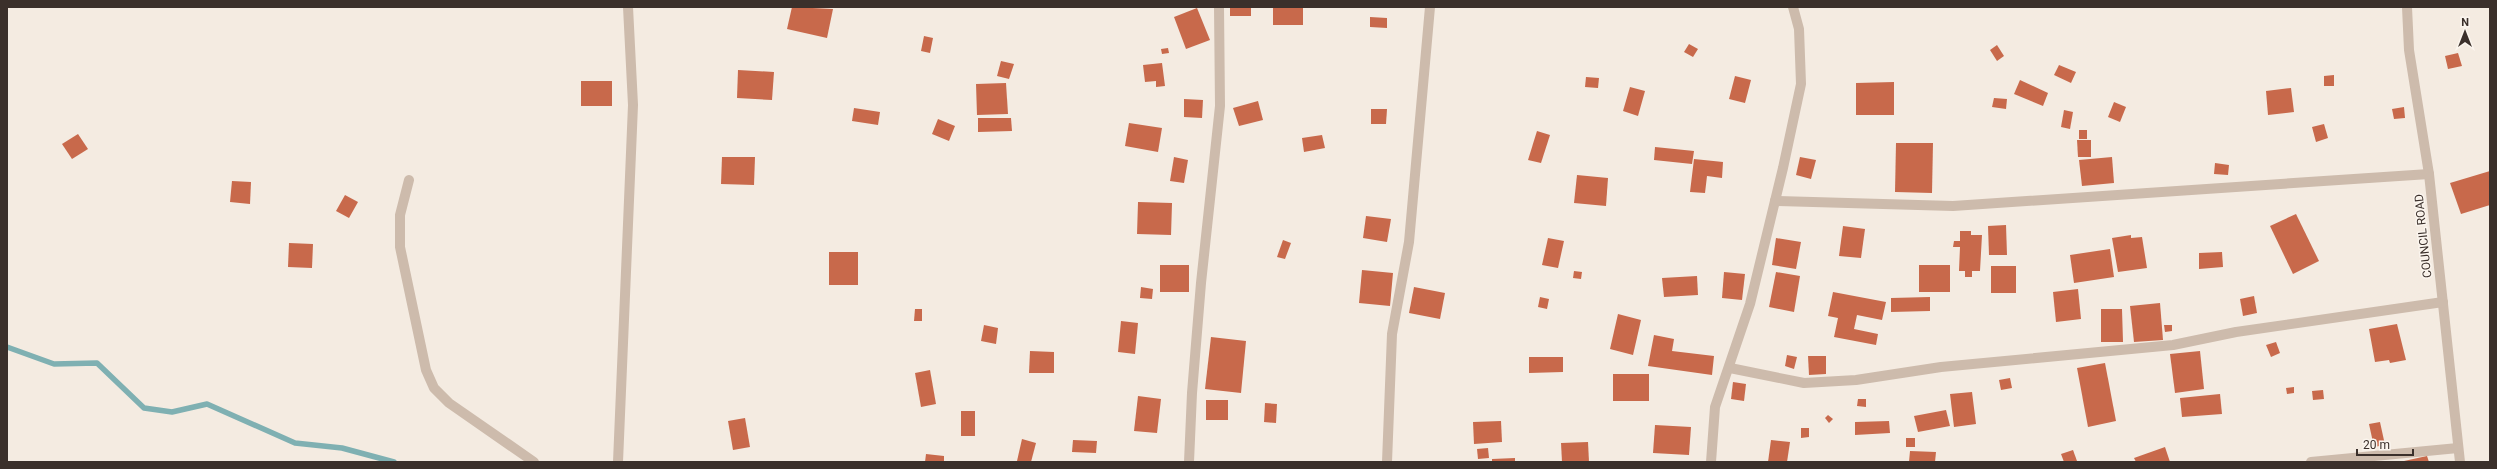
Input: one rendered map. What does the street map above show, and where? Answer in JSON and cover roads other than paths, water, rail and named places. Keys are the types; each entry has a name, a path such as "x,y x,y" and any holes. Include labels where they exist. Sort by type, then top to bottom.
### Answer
{"street":[{"path":"618,462 633,105 628,7"},
{"path":"1189,462 1192,393 1201,283 1220,106 1219,7"},
{"path":"1387,462 1392,334 1409,242 1430,7"},
{"path":"1710,462 1715,407 1730,368 1750,304 1801,84 1799,29 1793,7"},
{"name":"COUNCIL ROAD","path":"2407,7 2410,50 2429,174 2460,462"},
{"path":"1775,201 1953,206 2429,174"},
{"path":"409,180 400,215 400,248 426,370 434,388 449,403 534,462"},
{"path":"1730,368 1804,383 1856,380 1940,367 2172,345 2236,332 2443,302"},
{"path":"2311,462 2458,448"}],"waterway":[{"path":"7,347 54,364 97,363 144,408 172,412 207,404 295,443 342,448 394,462"}]}
